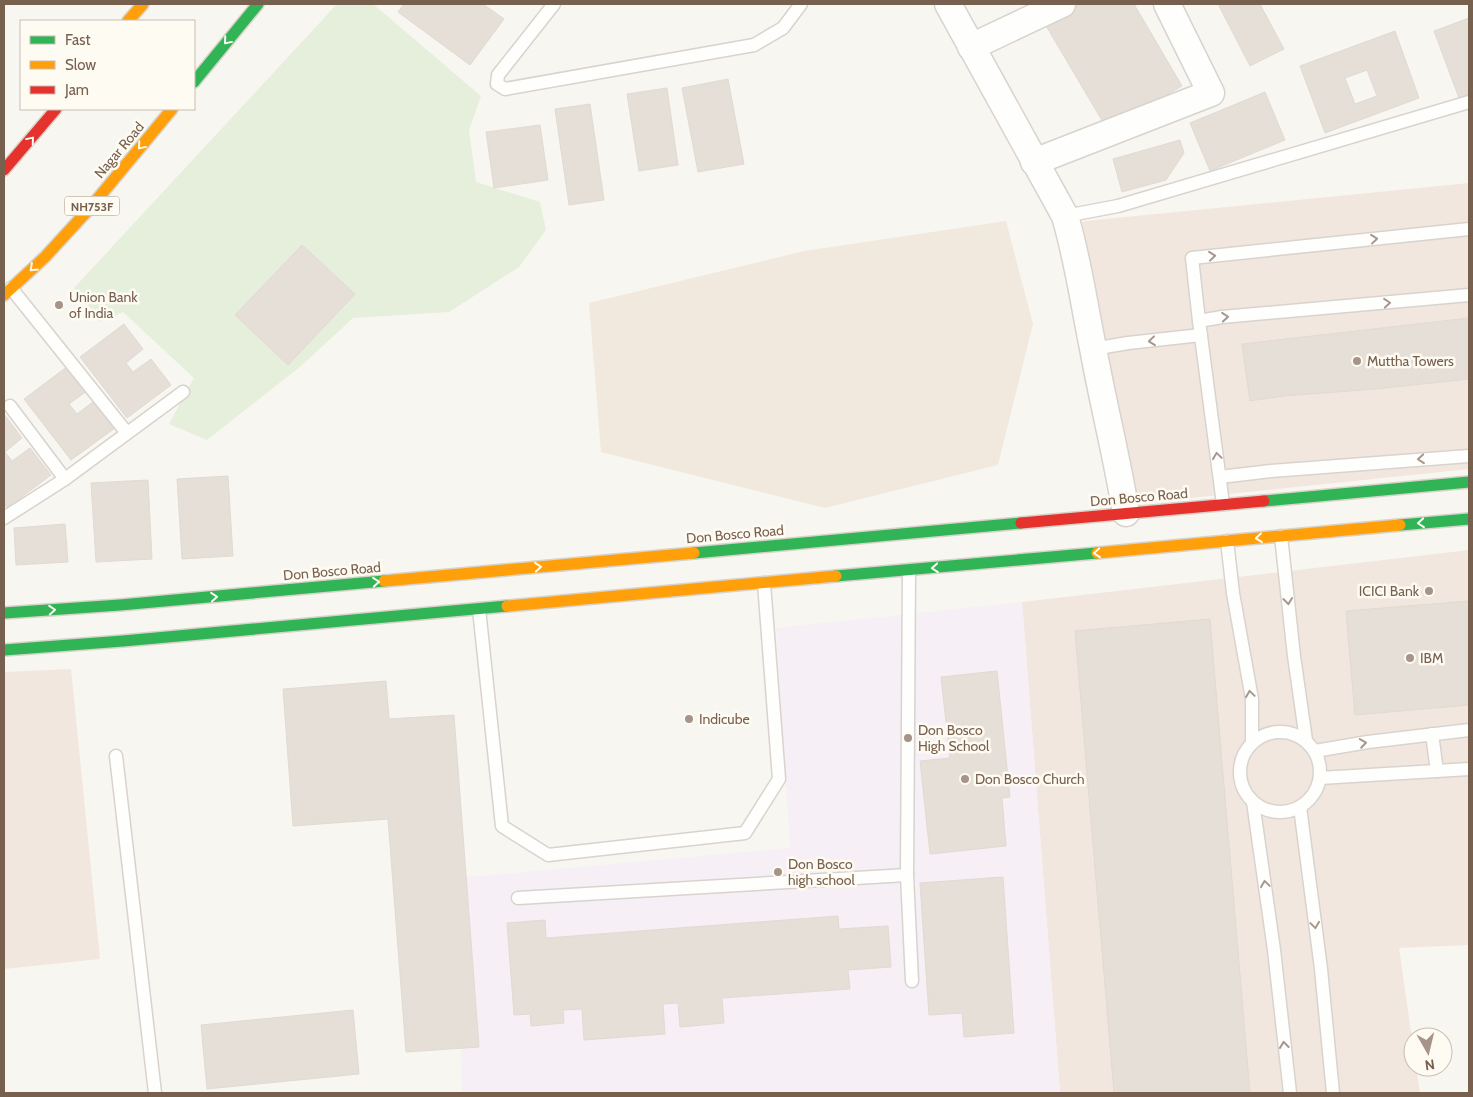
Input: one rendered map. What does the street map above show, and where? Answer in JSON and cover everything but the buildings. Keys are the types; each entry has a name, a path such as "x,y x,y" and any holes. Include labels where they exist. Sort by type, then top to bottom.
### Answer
{"main road":[{"path":"129,20 143,4"},
{"path":"195,81 258,4"},
{"path":"4,170 55,110"},
{"name":"Nagar Road","path":"8,291 45,257 90,208 171,110"},
{"name":"Don Bosco Road","path":"4,613 140,603 1469,482"},
{"path":"4,650 479,609 1469,518"}],"street":[{"path":"948,4 1065,216 1080,277 1093,349 1118,464 1126,513"},
{"path":"971,47 1062,4"},
{"path":"1034,162 1211,93 1166,4"}],"lane":[{"path":"554,4 498,75 497,84 505,90 754,46 783,28 801,4"},
{"path":"1065,216 1118,206 1469,102"},
{"path":"1223,504 1200,335 1192,258 1469,229"},
{"path":"8,291 127,433"},
{"path":"1199,321 1222,317 1469,295"},
{"path":"1093,349 1200,335"},
{"path":"4,518 64,479 183,392"},
{"path":"10,406 64,479"},
{"path":"1220,476 1469,456"},
{"path":"1281,536 1294,656 1306,740"},
{"path":"1227,541 1233,593 1252,699 1252,742"},
{"path":"909,570 907,875 912,981"},
{"path":"479,609 502,826 548,855 746,833 779,779 764,583"},
{"path":"1315,751 1368,742 1469,730"},
{"path":"1281,732 1296,734 1306,740 1315,751 1320,764 1318,787 1311,799 1300,808 1286,812 1264,809 1253,802 1244,791 1240,770 1244,754 1252,742 1268,734 1281,732"},
{"path":"1432,734 1437,771"},
{"path":"116,756 155,1093"},
{"path":"1320,778 1469,769"},
{"path":"1253,802 1274,950 1290,1093"},
{"path":"1300,808 1321,969 1333,1093"},
{"path":"518,898 907,875"}],"shaded area":[{"path":"1469,183 1469,469 1134,504 1061,231 1085,221"},
{"path":"1006,221 1033,324 998,465 825,508 601,452 589,303 804,251"},
{"path":"1469,550 1469,945 1399,948 1410,1027 1403,1027 1403,1077 1418,1077 1420,1093 1060,1093 1022,602"},
{"name":"Don Bosco High School","path":"1022,602 1060,1093 462,1093 458,878 790,848 776,628"},
{"path":"71,669 100,959 4,969 4,672"}],"green space":[{"path":"337,4 373,4 481,96 469,130 476,182 540,202 546,230 519,267 449,312 353,318 301,366 207,440 169,424 194,378 123,312 100,322 74,288"}],"traffic: fast":[{"path":"195,81 258,4"},
{"path":"1264,501 1469,482"},
{"path":"1400,525 1469,519"},
{"path":"694,553 1021,523"},
{"path":"836,576 1097,553"},
{"path":"4,613 120,605 384,581"},
{"path":"4,650 507,606"}],"traffic: slow":[{"path":"129,20 143,4"},
{"path":"4,295 45,257 90,208 171,110"},
{"path":"1097,553 1400,525"},
{"path":"384,581 694,553"},
{"path":"507,606 836,576"}],"traffic: jam":[{"path":"4,170 55,110"},
{"path":"1021,523 1264,501"}],"place":[{"name":"Union Bank of India","path":"59,305"},
{"name":"Muttha Towers","path":"1357,361"},
{"name":"ICICI Bank","path":"1429,591"},
{"name":"IBM","path":"1410,658"},
{"name":"Indicube","path":"689,719"},
{"name":"Don Bosco High School","path":"908,738"},
{"name":"Don Bosco Church","path":"965,779"},
{"name":"Don Bosco high school","path":"778,872"}]}
